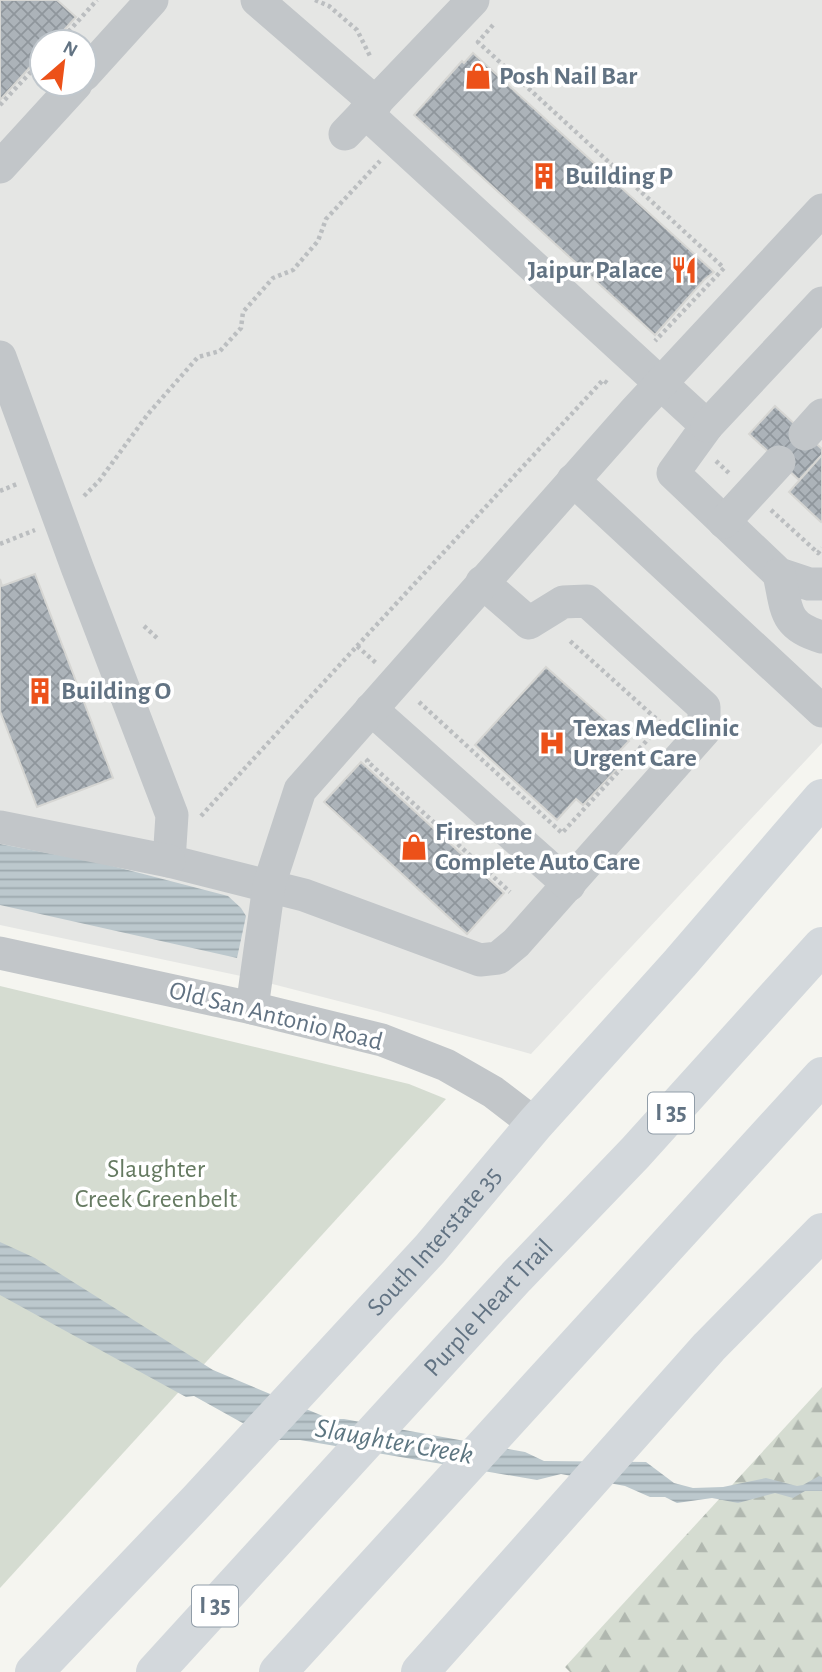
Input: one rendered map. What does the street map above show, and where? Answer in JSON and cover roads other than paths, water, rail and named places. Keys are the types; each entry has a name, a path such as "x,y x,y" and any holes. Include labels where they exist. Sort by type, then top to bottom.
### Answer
{"main road":[{"name":"South Interstate 35","path":"34,1672 198,1500 430,1249 535,1124 680,963 822,798"},
{"name":"Purple Heart Trail","path":"155,1672 516,1277 635,1153 822,946"},
{"path":"278,1672 822,1076"},
{"path":"751,1153 822,1090"},
{"path":"420,1672 709,1347 822,1232"}],"street":[{"path":"98,60 152,0"},
{"path":"257,0 362,116 487,225 708,426"},
{"path":"362,116 483,13"},
{"path":"3,160 63,98"},
{"path":"252,1008 269,885 300,790 573,480 822,210"},
{"path":"819,311 708,426 673,472 779,574 809,584 822,584"},
{"path":"0,357 172,815 169,861"},
{"path":"724,522 779,461"},
{"path":"573,480 822,711"},
{"path":"779,574 792,622 804,632 822,637"},
{"path":"0,827 169,861 269,885 304,895 480,960 498,958 516,943 569,885 704,731 704,707 587,601 564,602 529,623 482,582"},
{"path":"370,709 569,885"},
{"name":"Old San Antonio Road","path":"0,953 252,1008 382,1040 446,1065 493,1092 535,1124"}],"water":[{"path":"0,844 101,863 228,896 246,916 237,958 0,905"},
{"name":"Slaughter Creek","path":"0,1242 35,1258 213,1370 330,1419 344,1419 525,1452 544,1461 646,1462 674,1483 693,1488 723,1487 766,1478 797,1486 819,1476 822,1477 822,1491 805,1491 793,1498 775,1493 738,1503 712,1498 677,1503 665,1497 650,1497 625,1486 561,1474 537,1480 300,1440 273,1440 194,1396 186,1397 0,1295"}],"place":[{"name":"Posh Nail Bar","path":"478,76"},
{"name":"Building P","path":"544,176"},
{"name":"Jaipur Palace","path":"684,270"},
{"name":"Building O","path":"40,691"},
{"name":"Texas MedClinic Urgent Care","path":"552,743"},
{"name":"Firestone Complete Auto Care","path":"414,847"}],"park label":[{"name":"Slaughter Creek Greenbelt","path":"156,1184"}]}
